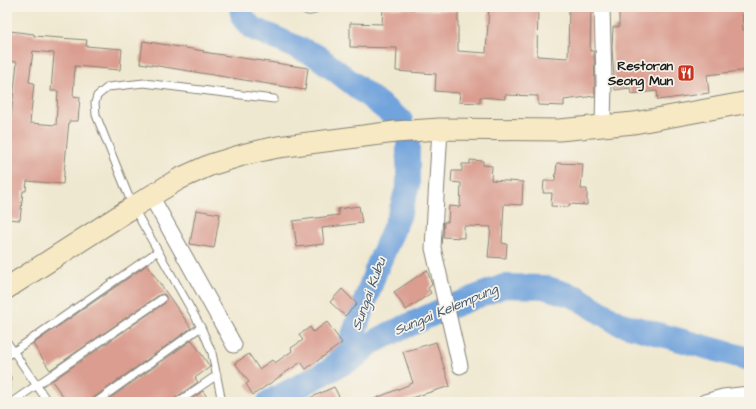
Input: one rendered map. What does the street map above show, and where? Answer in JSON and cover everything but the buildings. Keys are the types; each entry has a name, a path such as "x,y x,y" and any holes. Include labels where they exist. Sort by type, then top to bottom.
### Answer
{"main road":[{"path":"7,288 150,196 210,165 246,154 278,147 396,132 440,130 559,130 634,123 749,102"},
{"path":"7,302 27,275"}],"street":[{"path":"602,7 604,82 603,125"},
{"path":"440,130 433,248 460,366"},
{"path":"150,196 234,345"},
{"path":"705,402 723,397 749,394"}],"lane":[{"path":"222,402 218,375 212,353 201,327 133,207 96,115 95,103 97,96 108,87 144,83 274,100"},
{"path":"10,354 158,251"},
{"path":"12,402 162,300"},
{"path":"96,402 201,327"},
{"path":"7,342 10,354 48,402"},
{"path":"178,402 218,375"},
{"path":"7,378 7,386"}],"waterway":[{"name":"Sungai Kubu","path":"241,7 243,18 252,28 317,56 401,121"},
{"name":"Sungai Kubu","path":"269,402 332,369 349,347 376,270 399,216 408,185 408,145"},
{"name":"Sungai Kelempung","path":"332,369 354,358 370,344 387,335 442,310 504,286 544,287 576,297 618,323 749,359"}],"place":[{"name":"Restoran Seong Mun","path":"686,73"}]}
